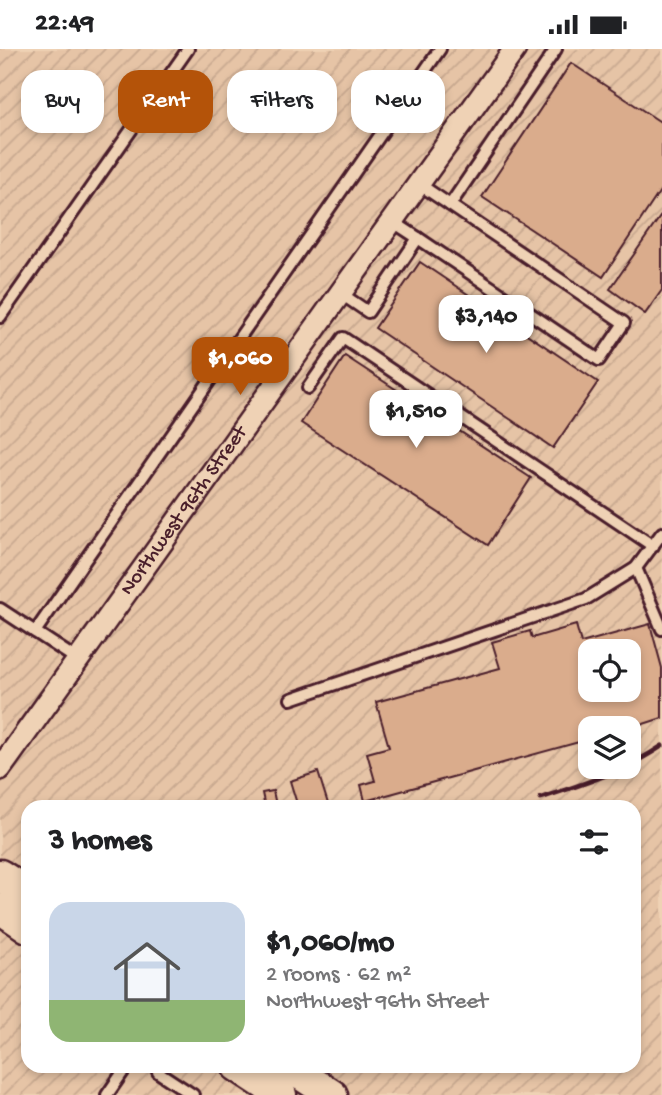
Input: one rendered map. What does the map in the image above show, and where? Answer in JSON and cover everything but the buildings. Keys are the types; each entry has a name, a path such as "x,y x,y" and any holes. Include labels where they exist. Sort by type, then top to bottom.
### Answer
{"main road":[{"path":"0,875 21,889"},
{"path":"0,908 21,922"},
{"path":"248,1073 281,1095"},
{"path":"299,1073 332,1095"}],"street":[{"name":"Northwest 96th Street","path":"0,769 515,49"}],"lane":[{"path":"0,317 188,49"},
{"path":"35,632 440,49"},
{"path":"450,205 556,49"},
{"path":"392,221 598,360 624,323 419,184"},
{"path":"340,293 368,312 418,238"},
{"path":"307,387 343,338 653,546"},
{"path":"291,699 586,599 636,568 662,533"},
{"path":"636,568 662,629"},
{"path":"0,609 78,660"},
{"path":"107,1095 122,1073"},
{"path":"160,1073 193,1095"}],"shaded area":[{"path":"0,49 662,49 662,1095 0,1095"}],"railway":[{"path":"541,798 619,770 662,746"}]}
